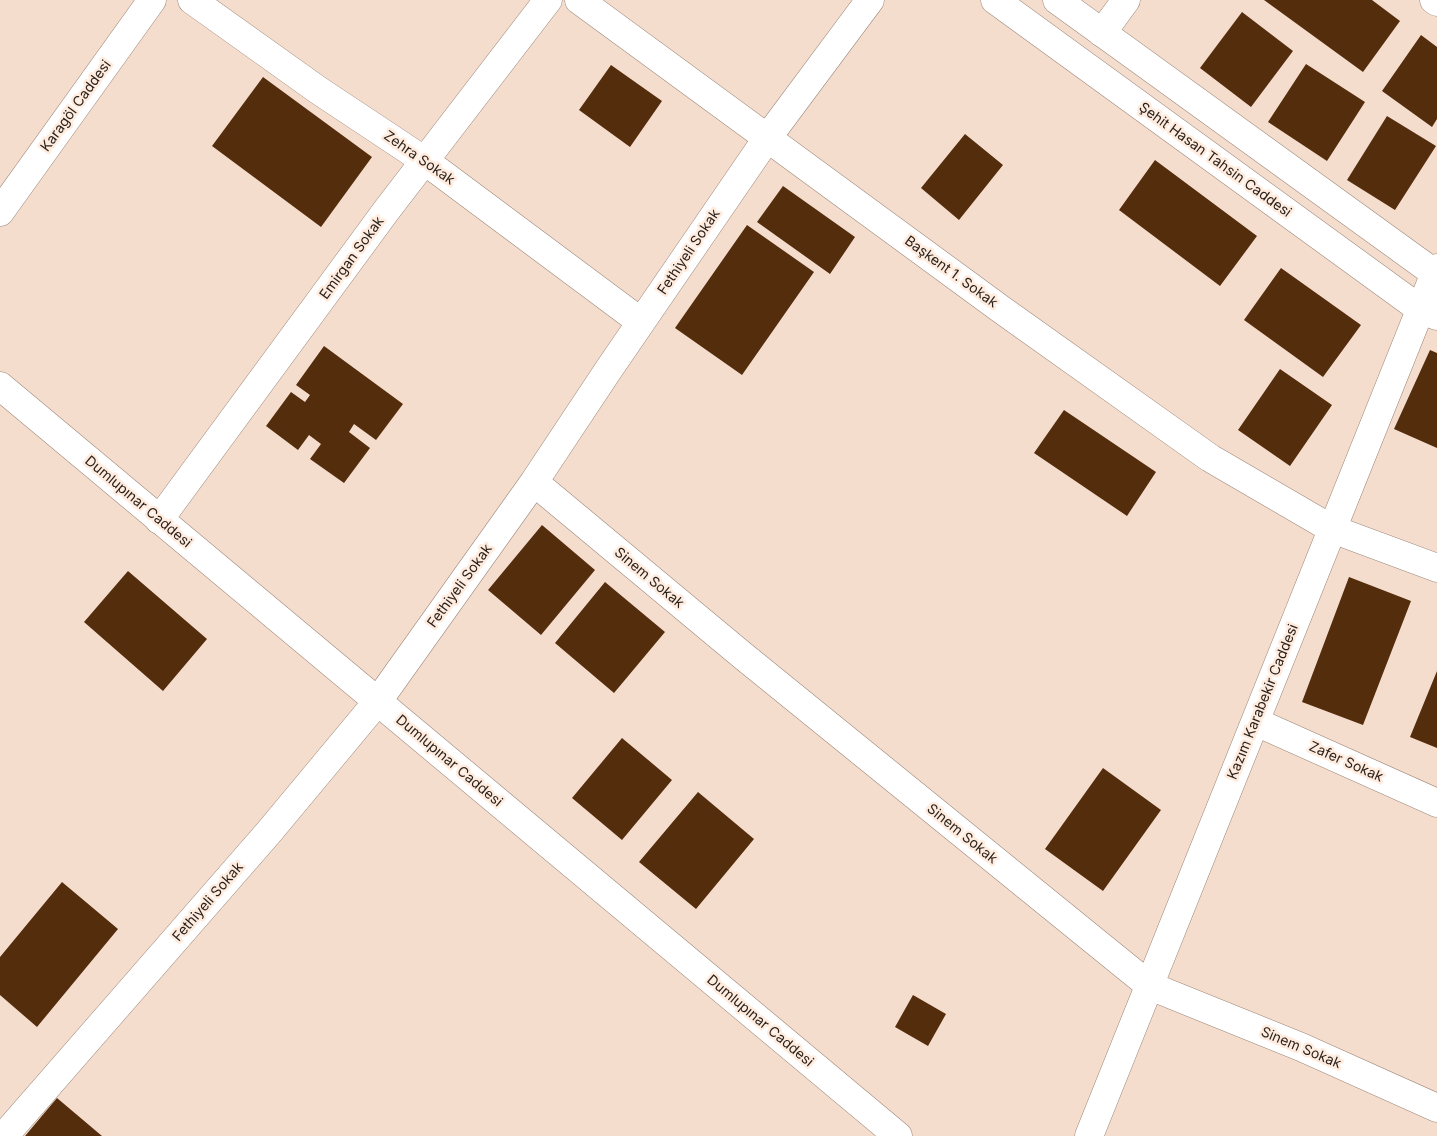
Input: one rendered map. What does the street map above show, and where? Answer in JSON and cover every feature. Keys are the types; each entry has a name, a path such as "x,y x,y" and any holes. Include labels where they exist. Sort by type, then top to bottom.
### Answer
{"street":[{"name":"Karagöl Caddesi","path":"0,212 152,0"},
{"name":"Zehra Sokak","path":"192,0 318,90 425,161 641,322"},
{"name":"Emirgan Sokak","path":"159,520 425,161 548,0"},
{"name":"Başkent 1. Sokak","path":"579,0 1002,310 1210,458 1332,529 1437,568"},
{"name":"Fethiyeli Sokak","path":"4,1136 269,832 378,701 534,482 768,137 870,0"},
{"name":"Şehit Hasan Tahsin Caddesi","path":"995,0 1428,312"},
{"path":"1057,0 1436,272"},
{"path":"1102,33 1126,0"},
{"name":"Kazım Karabekir Caddesi","path":"1089,1136 1332,529 1428,312 1436,272"},
{"name":"Dumlupınar Caddesi","path":"0,386 898,1136"},
{"name":"Sinem Sokak","path":"534,482 735,649 1150,986 1301,1047 1437,1108"},
{"name":"Zafer Sokak","path":"1256,722 1437,803"}],"building":[{"path":"1264,0 1372,0 1400,21 1363,72"},
{"path":"1242,12 1293,51 1251,107 1200,68"},
{"path":"1421,35 1437,47 1437,119 1432,127 1382,91"},
{"path":"1306,64 1365,102 1327,161 1268,122"},
{"path":"611,65 662,101 630,147 579,110"},
{"path":"263,77 372,157 321,227 212,146"},
{"path":"1387,116 1436,146 1395,210 1347,180"},
{"path":"965,134 1003,165 959,220 921,188"},
{"path":"1155,160 1257,236 1220,286 1119,210"},
{"path":"783,186 855,237 830,274 757,222"},
{"path":"747,225 814,272 742,375 675,328"},
{"path":"1281,268 1361,325 1323,377 1244,320"},
{"path":"324,346 403,404 376,440 354,424 349,432 370,448 344,483 310,459 321,444 309,435 298,450 266,426 291,392 305,402 310,395 296,385"},
{"path":"1430,350 1437,353 1437,448 1394,429"},
{"path":"1280,369 1332,405 1290,466 1238,430"},
{"path":"1064,410 1156,472 1127,516 1034,453"},
{"path":"542,525 595,570 541,635 488,590"},
{"path":"128,571 207,639 163,691 84,622"},
{"path":"1349,577 1411,601 1363,725 1302,702"},
{"path":"605,582 665,632 614,693 555,643"},
{"path":"1437,671 1437,748 1410,737"},
{"path":"622,738 672,780 622,840 572,798"},
{"path":"1103,768 1161,810 1103,891 1045,849"},
{"path":"698,792 754,839 696,909 639,862"},
{"path":"62,882 118,929 37,1027 0,995 0,957"},
{"path":"913,995 946,1014 928,1046 895,1027"},
{"path":"57,1098 102,1136 25,1136"}]}
